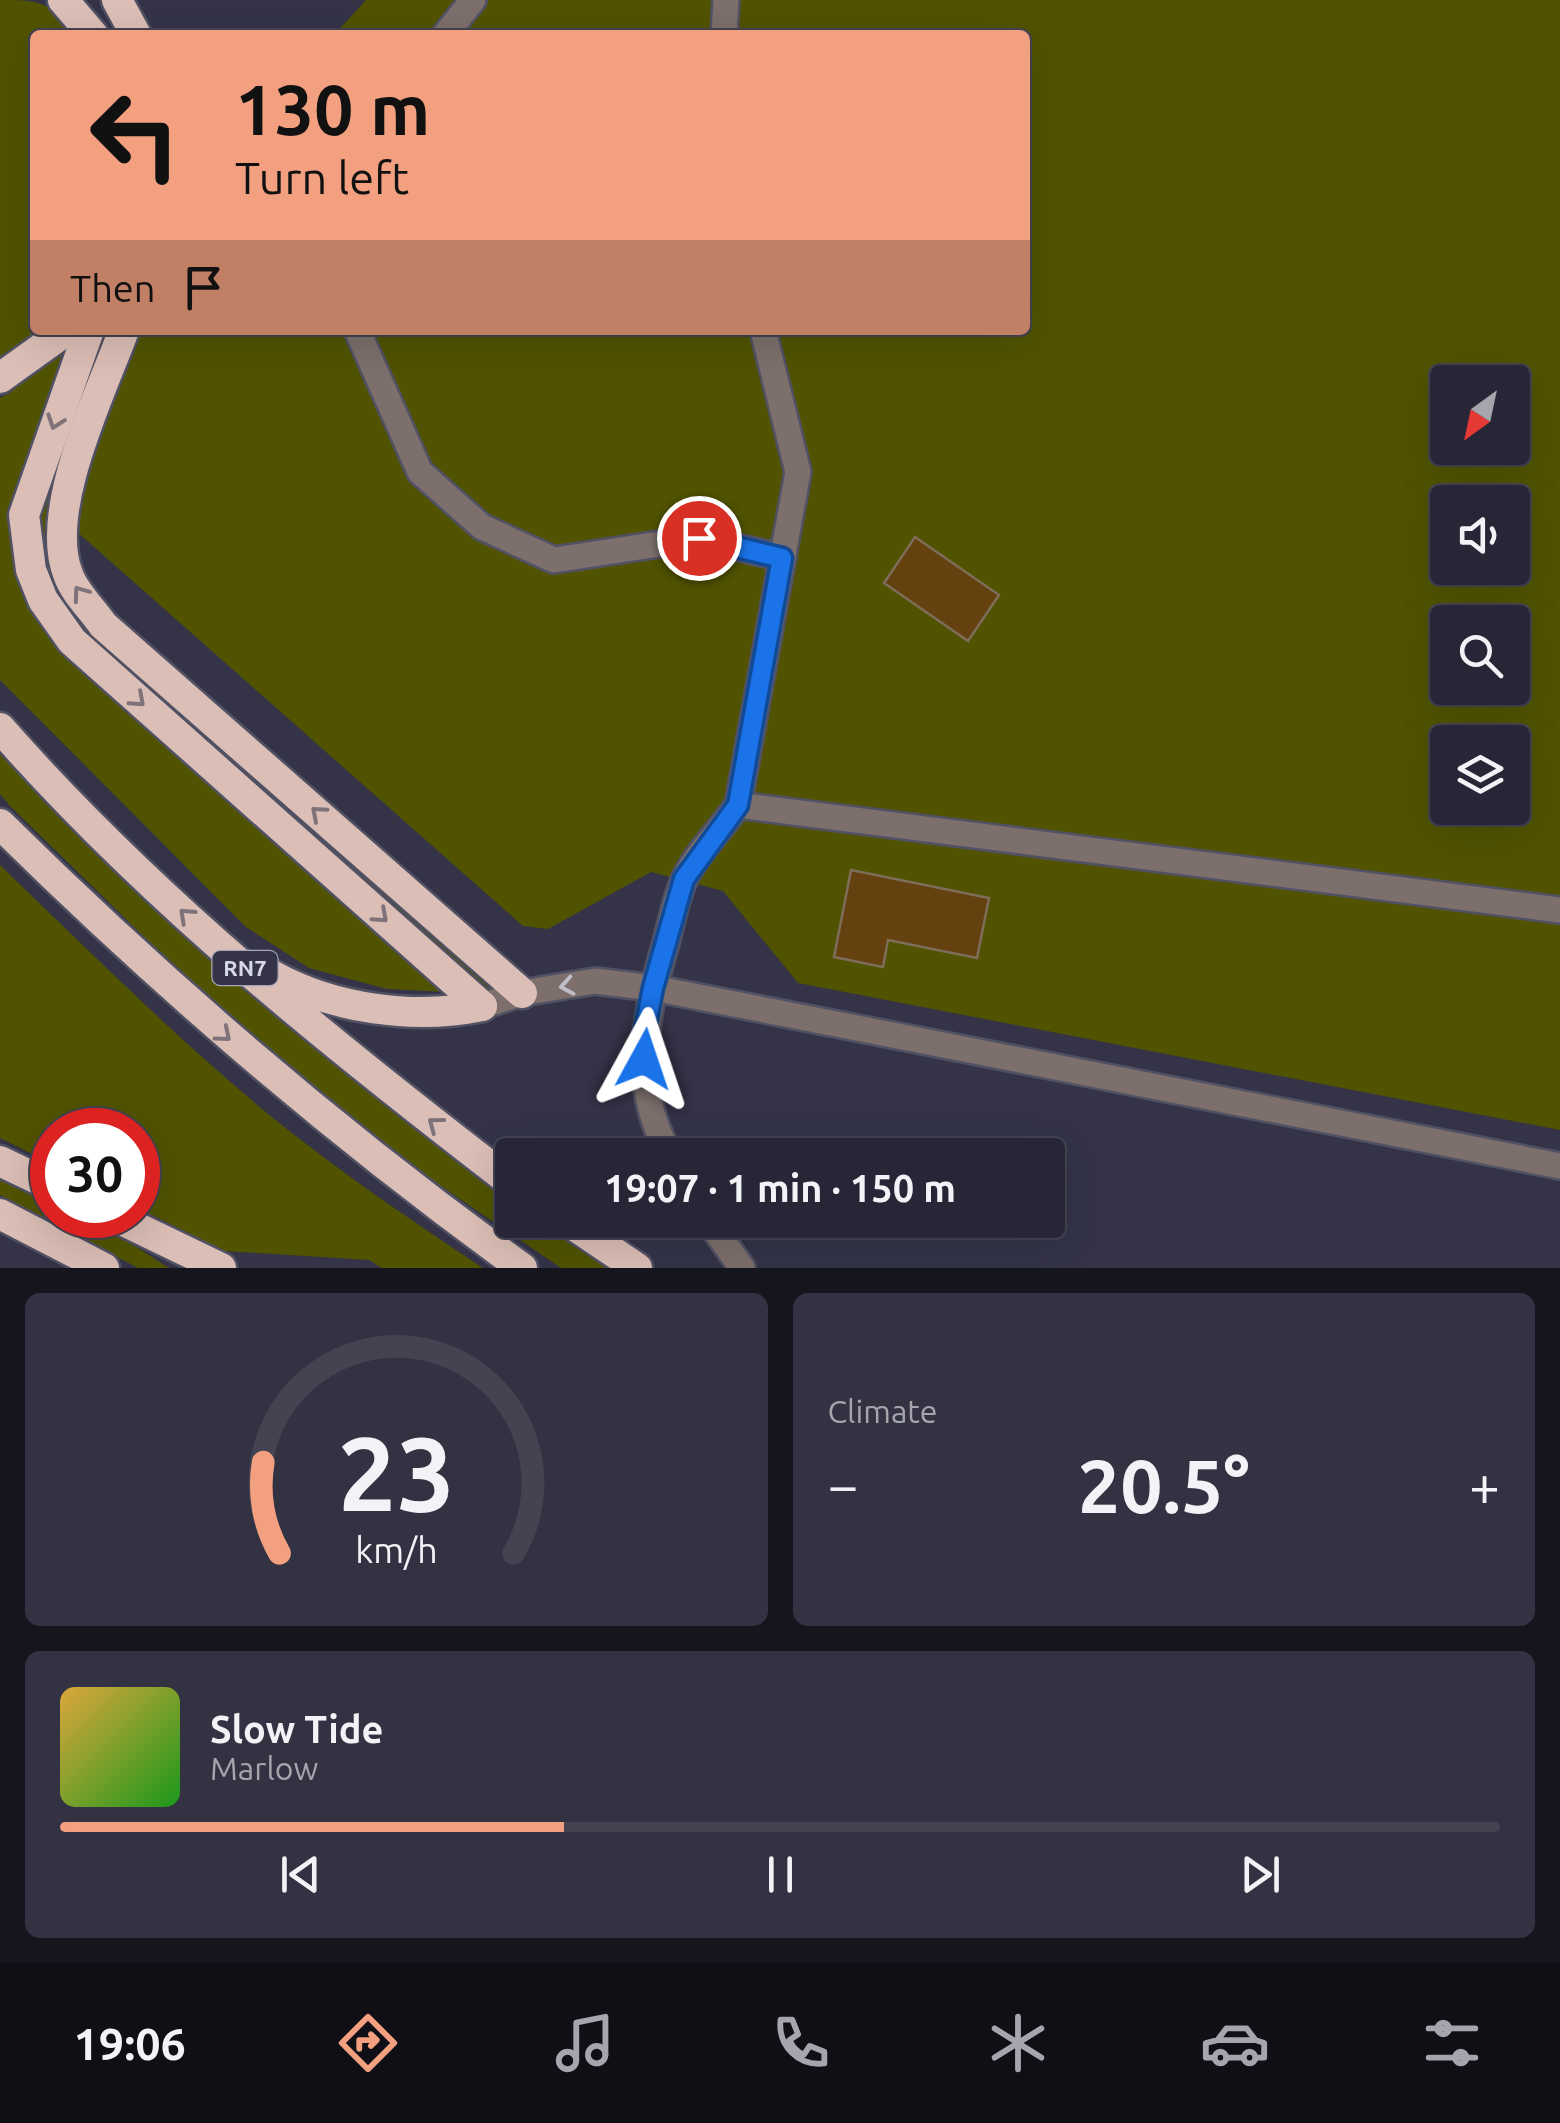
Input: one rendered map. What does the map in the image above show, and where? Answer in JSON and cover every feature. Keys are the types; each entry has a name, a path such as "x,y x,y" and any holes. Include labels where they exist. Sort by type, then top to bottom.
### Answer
{"highway":[{"path":"64,0 89,30"},
{"path":"117,0 133,30"},
{"path":"0,378 61,335"},
{"path":"87,335 24,516 31,570 43,600 72,641 482,1006"},
{"path":"122,335 68,484 59,533 68,576 104,624 522,994"},
{"name":"RN7","path":"0,728 140,873 222,948 385,1085 495,1170"},
{"name":"RN7","path":"0,824 217,1029 394,1173 522,1268"},
{"path":"0,834 51,875"},
{"path":"222,948 301,991 383,1010 482,1006"},
{"path":"0,1161 30,1175"},
{"path":"0,1214 104,1268"},
{"path":"159,1238 221,1268"},
{"path":"592,1238 636,1268"}],"street":[{"path":"449,30 473,0"},
{"path":"724,30 726,0"},
{"path":"359,335 420,472 482,527 554,560 699,538 782,558"},
{"path":"660,1138 644,1082 644,1035 653,988 684,879 738,805 798,472 764,335"},
{"path":"738,805 1560,910"},
{"path":"482,1006 596,980 653,988 1560,1166"},
{"path":"721,1238 742,1268"}],"shaded area":[{"path":"0,0 42,4 68,30 30,30 32,335 0,357"},
{"path":"366,0 1560,0 1560,1130 798,983 723,891 651,872 548,929 523,926 50,508 45,546 55,580 98,643 491,989 485,992 85,642 38,570 38,496 19,480 9,508 14,556 32,611 68,653 447,992 387,989 309,968 246,927 0,680 0,398 10,393 62,335 1030,335 1030,30 339,30"},
{"path":"0,739 495,1178 495,1223 381,1145 174,966 0,794"},
{"path":"0,865 237,1088 324,1158 483,1268 382,1268 369,1260 224,1251 160,1219 160,1108 30,1108 30,1153 0,1138"},
{"path":"0,1178 30,1193 30,1211 0,1195"},
{"path":"81,1238 121,1238 169,1268 138,1268"},
{"path":"517,1238 576,1238 620,1268 561,1268"}],"building":[{"path":"915,537 999,595 968,641 884,583"},
{"path":"851,870 989,898 977,958 888,940 883,967 834,957"}],"route":[{"path":"644,1059 644,1035 653,988 684,879 738,805 782,558 699,538"}]}
